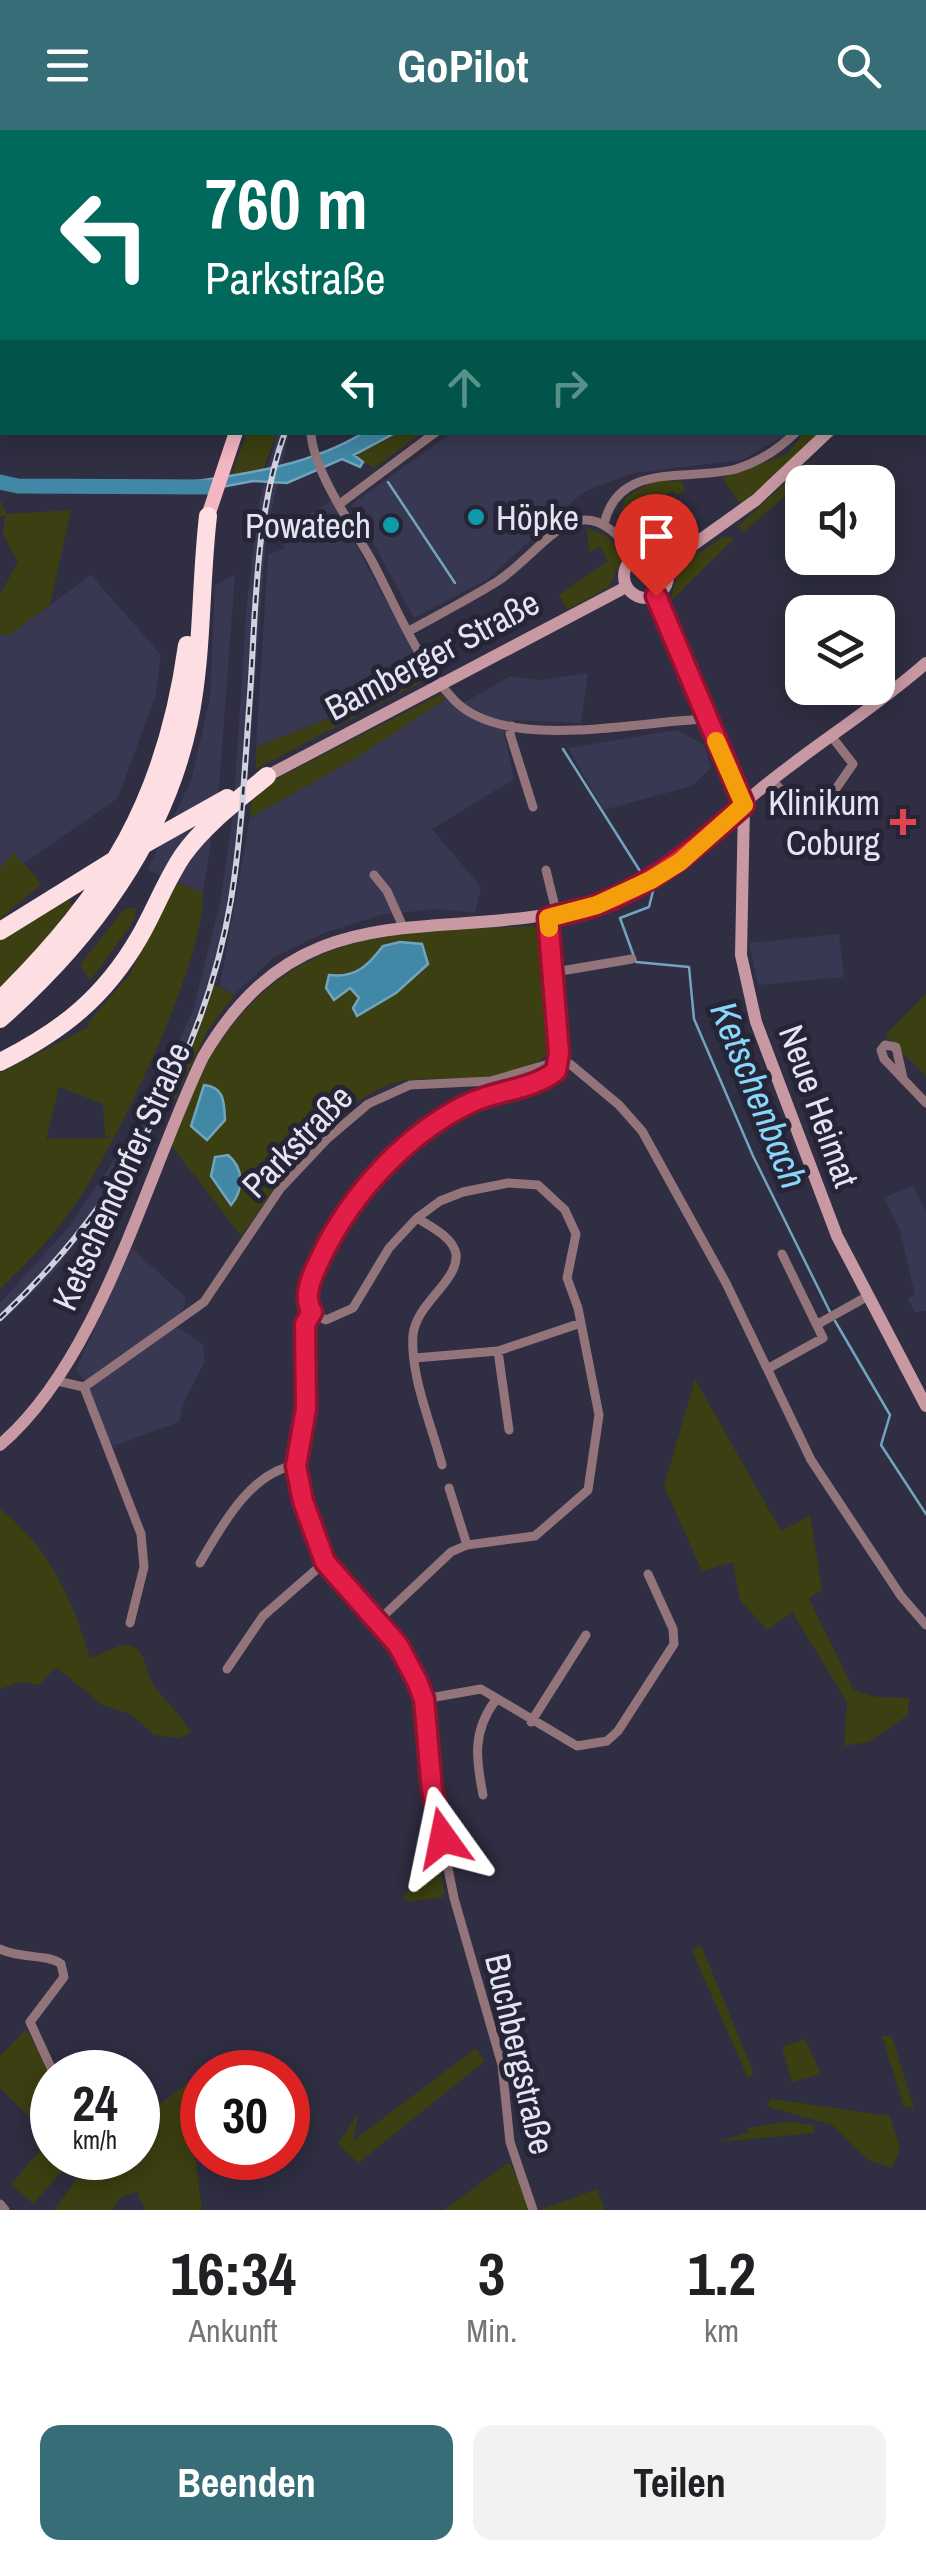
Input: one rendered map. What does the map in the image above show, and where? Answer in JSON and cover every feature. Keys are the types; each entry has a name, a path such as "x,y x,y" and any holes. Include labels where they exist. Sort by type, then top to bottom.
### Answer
{"highway":[{"path":"0,1000 76,920 118,859 140,814 181,685 208,516"},
{"path":"0,1019 92,924 133,865 162,804 192,706 208,516"},
{"path":"0,932 70,886 266,776"},
{"path":"0,1062 66,1026 96,998 126,959 194,840 266,776"}],"main road":[{"path":"208,516 235,435"}],"street":[{"path":"311,435 328,483 408,631 456,702 482,719 552,730 706,720"},
{"path":"341,502 432,435"},
{"path":"666,565 756,500 825,435"},
{"path":"604,524 611,502 636,481 736,468 760,460 792,436"},
{"path":"408,631 500,580 560,526 584,520 604,524 634,556"},
{"path":"652,554 666,565 667,583 656,596 639,598 626,588 624,570 634,556 652,554"},
{"name":"Bamberger Straße","path":"266,776 626,588"},
{"path":"656,596 744,805"},
{"name":"Ketschendorfer Straße","path":"0,1444 57,1380 88,1326 194,1077 224,1024 254,990 299,956 341,938 552,917 597,905 647,882 926,663"},
{"path":"512,726 510,734 533,807"},
{"path":"773,781 800,811 822,809 853,764 832,737"},
{"name":"Neue Heimat","path":"744,805 740,931 751,1004 810,1172 868,1296 926,1406"},
{"path":"722,825 746,835"},
{"path":"546,870 552,917 550,973 558,1061 570,1064 619,1105 642,1131 769,1368 811,1460 900,1596 926,1625"},
{"path":"374,875 387,892 404,929"},
{"path":"550,973 632,959"},
{"name":"Parkstraße","path":"84,1387 204,1302 291,1176 328,1138 385,1093 416,1084 491,1081 558,1061"},
{"name":"Buchbergstraße","path":"533,2210 510,2142 502,2065 454,1898 432,1790 424,1699 398,1645 325,1562 303,1501 296,1466 306,1409 305,1324 312,1312 308,1292 328,1243 353,1203 387,1165 455,1112 542,1080 556,1071 558,1061"},
{"path":"903,1078 926,1104"},
{"path":"312,1312 326,1320 347,1314 389,1248 417,1218 440,1201 482,1188 524,1182 543,1188 565,1210 576,1234 567,1272 599,1414 588,1490 535,1536 467,1545 452,1552 378,1621"},
{"path":"417,1218 452,1244 456,1259 450,1276 418,1317 413,1334 415,1358 442,1465"},
{"path":"769,1368 822,1341 822,1322 782,1254"},
{"path":"822,1322 868,1296"},
{"path":"415,1358 498,1351 578,1324"},
{"path":"498,1351 509,1430"},
{"path":"57,1380 84,1387 142,1534 144,1567 130,1623"},
{"path":"200,1563 238,1505 275,1472 296,1466"},
{"path":"448,1488 467,1545"},
{"path":"226,1669 270,1608 325,1562"},
{"path":"424,1699 473,1688 577,1746 607,1741 618,1731 674,1644 673,1629 648,1574"},
{"path":"531,1722 586,1636"},
{"path":"482,1795 476,1746 483,1716 495,1701"},
{"path":"0,1949 20,1958 50,1957 61,1964 64,1977 30,2022 43,2050"},
{"path":"0,2204 5,2210"}],"shaded area":[{"path":"276,435 289,435 266,535 245,814 223,959 179,1078 123,1180 53,1273 0,1324 0,1303 68,1228 147,1112 193,1010 221,898 233,814 247,601 259,502"},
{"path":"359,435 391,435 354,455 363,462 360,467 342,459 287,483 253,481 190,493 190,482 258,471 343,444"},
{"path":"448,435 786,435 742,460 634,473 597,486 580,495 488,579 414,618 352,504"},
{"path":"332,500 411,648 427,669 342,713 256,747 268,554 284,549 287,528"},
{"path":"235,574 219,789 203,893 147,870 191,781 210,698 215,586"},
{"path":"91,575 161,655 156,694 118,798 0,880 0,635 8,636"},
{"path":"588,673 581,723 513,720 504,733 514,779 432,829 481,887 475,913 436,909 381,915 324,933 273,958 234,995 220,986 250,818 361,755 447,698 455,708 510,676 540,680"},
{"path":"676,730 704,745 711,768 692,786 604,810 568,748"},
{"path":"839,934 844,977 758,985 749,943"},
{"path":"400,942 422,944 428,964 396,993 357,1016 353,1008 359,998 350,988 334,1000 326,988 329,975 353,973 383,946"},
{"path":"204,1085 220,1092 225,1114 225,1120 207,1140 191,1126"},
{"path":"228,1155 237,1166 240,1179 231,1205 211,1176 215,1157"},
{"path":"913,1185 926,1212 926,1311 915,1312 907,1299 915,1295 900,1230 884,1198"},
{"path":"132,1248 185,1297 185,1306 172,1324 203,1344 205,1361 184,1402 179,1422 110,1447 85,1381 76,1369"}],"green space":[{"path":"246,435 276,435 262,472 231,476"},
{"path":"391,435 419,435 374,468 353,456"},
{"path":"802,435 820,435 741,505 722,478 787,454"},
{"path":"653,481 682,481 685,491 677,495 673,491 633,517 617,521 626,497"},
{"path":"785,483 785,496 744,532 737,527"},
{"path":"0,499 6,514 71,510 50,605 8,636 0,635 0,594 18,562 3,534 5,515 0,517"},
{"path":"587,528 608,536 622,559 609,587 567,610 559,595 608,561 600,547 589,552"},
{"path":"723,537 735,538 670,602 679,566"},
{"path":"427,669 429,678 256,769 256,747 342,713"},
{"path":"441,694 447,698 361,755 250,818 252,798 264,785"},
{"path":"14,853 42,884 0,919 0,868"},
{"path":"179,883 203,893 190,963 154,1055 90,1182 47,1240 0,1289 0,1073 89,1027 88,1023 130,974 166,898","holes":["59,1087 103,1104 105,1135 110,1138 46,1139"]},
{"path":"69,896 73,911 0,989 0,941"},
{"path":"136,907 135,919 90,981 80,965 123,910"},
{"path":"533,926 543,935 551,1047 537,1063 498,1077 404,1081 362,1099 341,1114 304,1152 241,1236 171,1145 209,1059 247,1008 281,978 317,957 355,943 439,930"},
{"path":"214,984 234,995 208,1030 173,1104 168,1101"},
{"path":"926,994 926,1076 885,1035"},
{"path":"695,1379 781,1531 810,1515 822,1589 809,1599 854,1690 876,1697 909,1698 908,1715 869,1742 844,1746 847,1702 792,1612 767,1630 740,1600 733,1562 702,1571 664,1486"},
{"path":"0,1509 32,1540 57,1576 90,1658 118,1646 139,1651 152,1684 191,1732 179,1738 154,1735 132,1715 101,1704 56,1667 39,1685 20,1682 0,1689"},
{"path":"439,1863 445,1897 407,1902 403,1896"},
{"path":"701,1945 754,2074 748,2078 692,1951"},
{"path":"26,2029 38,2050 30,2050 30,2117 0,2088 0,2056"},
{"path":"882,2036 892,2036 914,2108 904,2107"},
{"path":"805,2039 821,2074 792,2082 782,2047"},
{"path":"476,2048 485,2061 358,2163 338,2144 359,2112 353,2141"},
{"path":"180,2089 180,2180 198,2180 202,2210 145,2210 137,2192 121,2197 113,2210 54,2210 76,2180 160,2180 160,2104"},
{"path":"771,2099 890,2116 900,2149 892,2168 868,2160 832,2125 766,2106"},
{"path":"788,2122 814,2125 814,2133 719,2142 749,2132 747,2128"},
{"path":"30,2162 30,2180 54,2180 33,2204 11,2184"},
{"path":"509,2162 535,2210 444,2210"},
{"path":"597,2189 605,2210 542,2210 542,2209"}],"waterway":[{"path":"0,482 18,486 210,487"},
{"name":"Ketschenbach","path":"388,482 455,583"},
{"name":"Ketschenbach","path":"563,749 645,879"},
{"name":"Ketschenbach","path":"649,885 653,891 649,907 620,918 636,962 689,967 694,1019 753,1156 831,1314"},
{"name":"Ketschenbach","path":"835,1321 890,1415 881,1445 926,1514"}],"railway":[{"path":"0,1318 43,1275 118,1179 150,1127 200,1017 218,959 235,874 258,562 268,496 284,435"}],"slow traffic":[{"path":"549,928 548,918 597,905 680,862 744,805 716,741"}],"place":[{"name":"Höpke","path":"476,517"},
{"name":"Powatech","path":"391,525"},
{"name":"Klinikum Coburg","path":"903,822"}],"route":[{"path":"443,1838 432,1790 424,1699 417,1681 398,1645 325,1562 303,1501 296,1466 306,1409 303,1345 305,1324 312,1312 307,1304 308,1292 315,1270 346,1213 387,1165 436,1125 470,1104 542,1080 556,1071 559,1053 548,918 597,905 651,880 680,862 744,805 656,596"}]}
